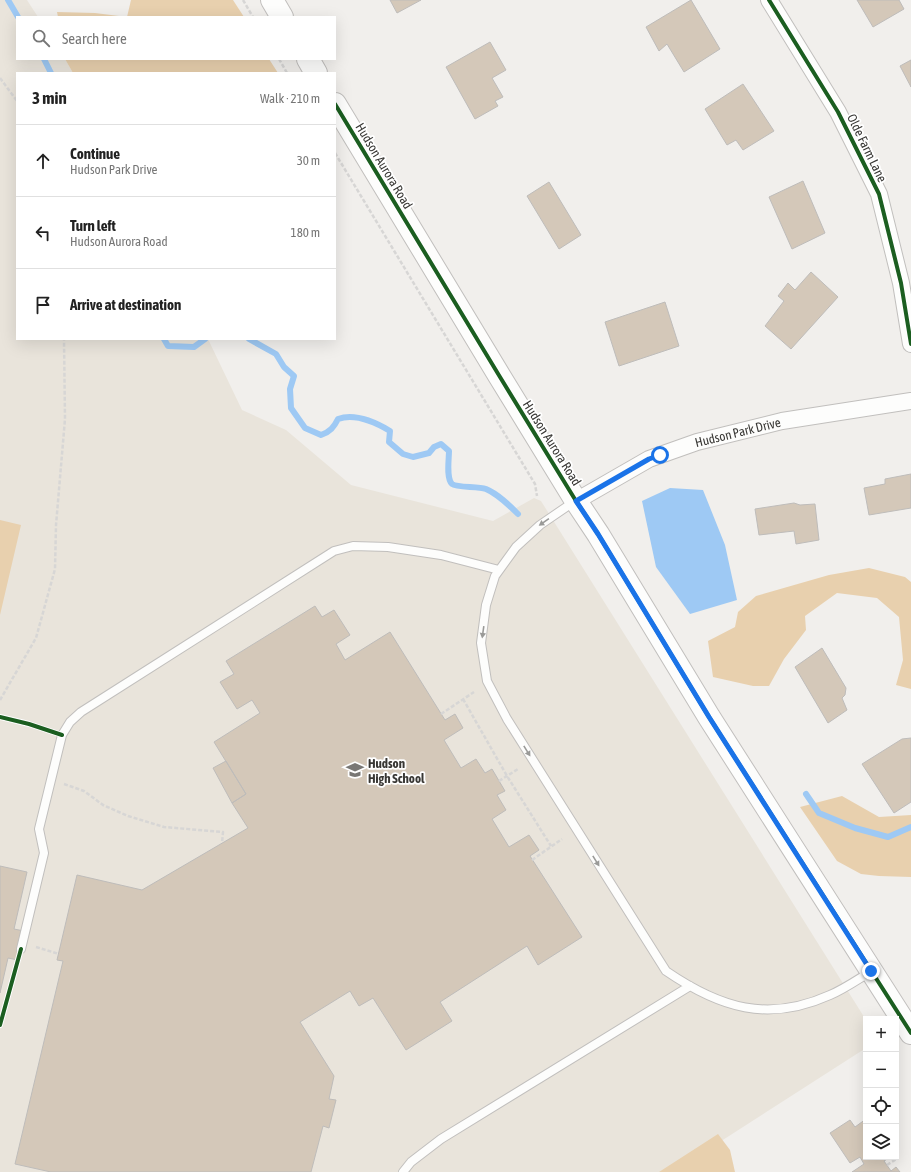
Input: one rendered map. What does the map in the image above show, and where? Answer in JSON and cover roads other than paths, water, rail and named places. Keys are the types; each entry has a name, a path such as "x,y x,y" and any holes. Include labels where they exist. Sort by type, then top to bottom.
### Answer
{"street":[{"path":"272,0 281,16"},
{"name":"Olde Farm Lane","path":"769,0 838,112 879,194 901,283 911,344"},
{"path":"309,60 315,72"},
{"name":"Hudson Aurora Road","path":"336,106 709,717 911,1033"},
{"name":"Hudson Park Drive","path":"576,501 649,459 697,442 782,421 911,401"}],"lane":[{"path":"576,501 540,524 516,548 495,576 486,605 481,643 487,681 507,719 666,971 690,986 720,1001 741,1008 774,1010 800,1006 830,995 871,971"},
{"path":"22,946 44,853 39,829 62,735 70,722 81,712 334,551 353,546 388,547 441,555 499,570"},
{"path":"403,1172 411,1162 441,1139 690,986"}],"water":[{"path":"670,488 703,490 725,545 737,600 690,614 656,567 642,501"}],"waterway":[{"path":"8,0 17,16"},
{"path":"44,60 50,72"},
{"path":"165,340 168,346 194,347 204,340"},
{"path":"251,340 276,354 284,367 294,376 290,389 291,408 305,428 321,435 331,429 338,419 351,417 365,419 390,431 389,442 403,454 413,457 429,453 434,447 441,444 449,451 448,473 452,484 486,489 507,503 518,514"},
{"path":"806,794 819,813 855,828 888,837 911,827"}],"place":[{"name":"Hudson High School","path":"355,770"}]}
